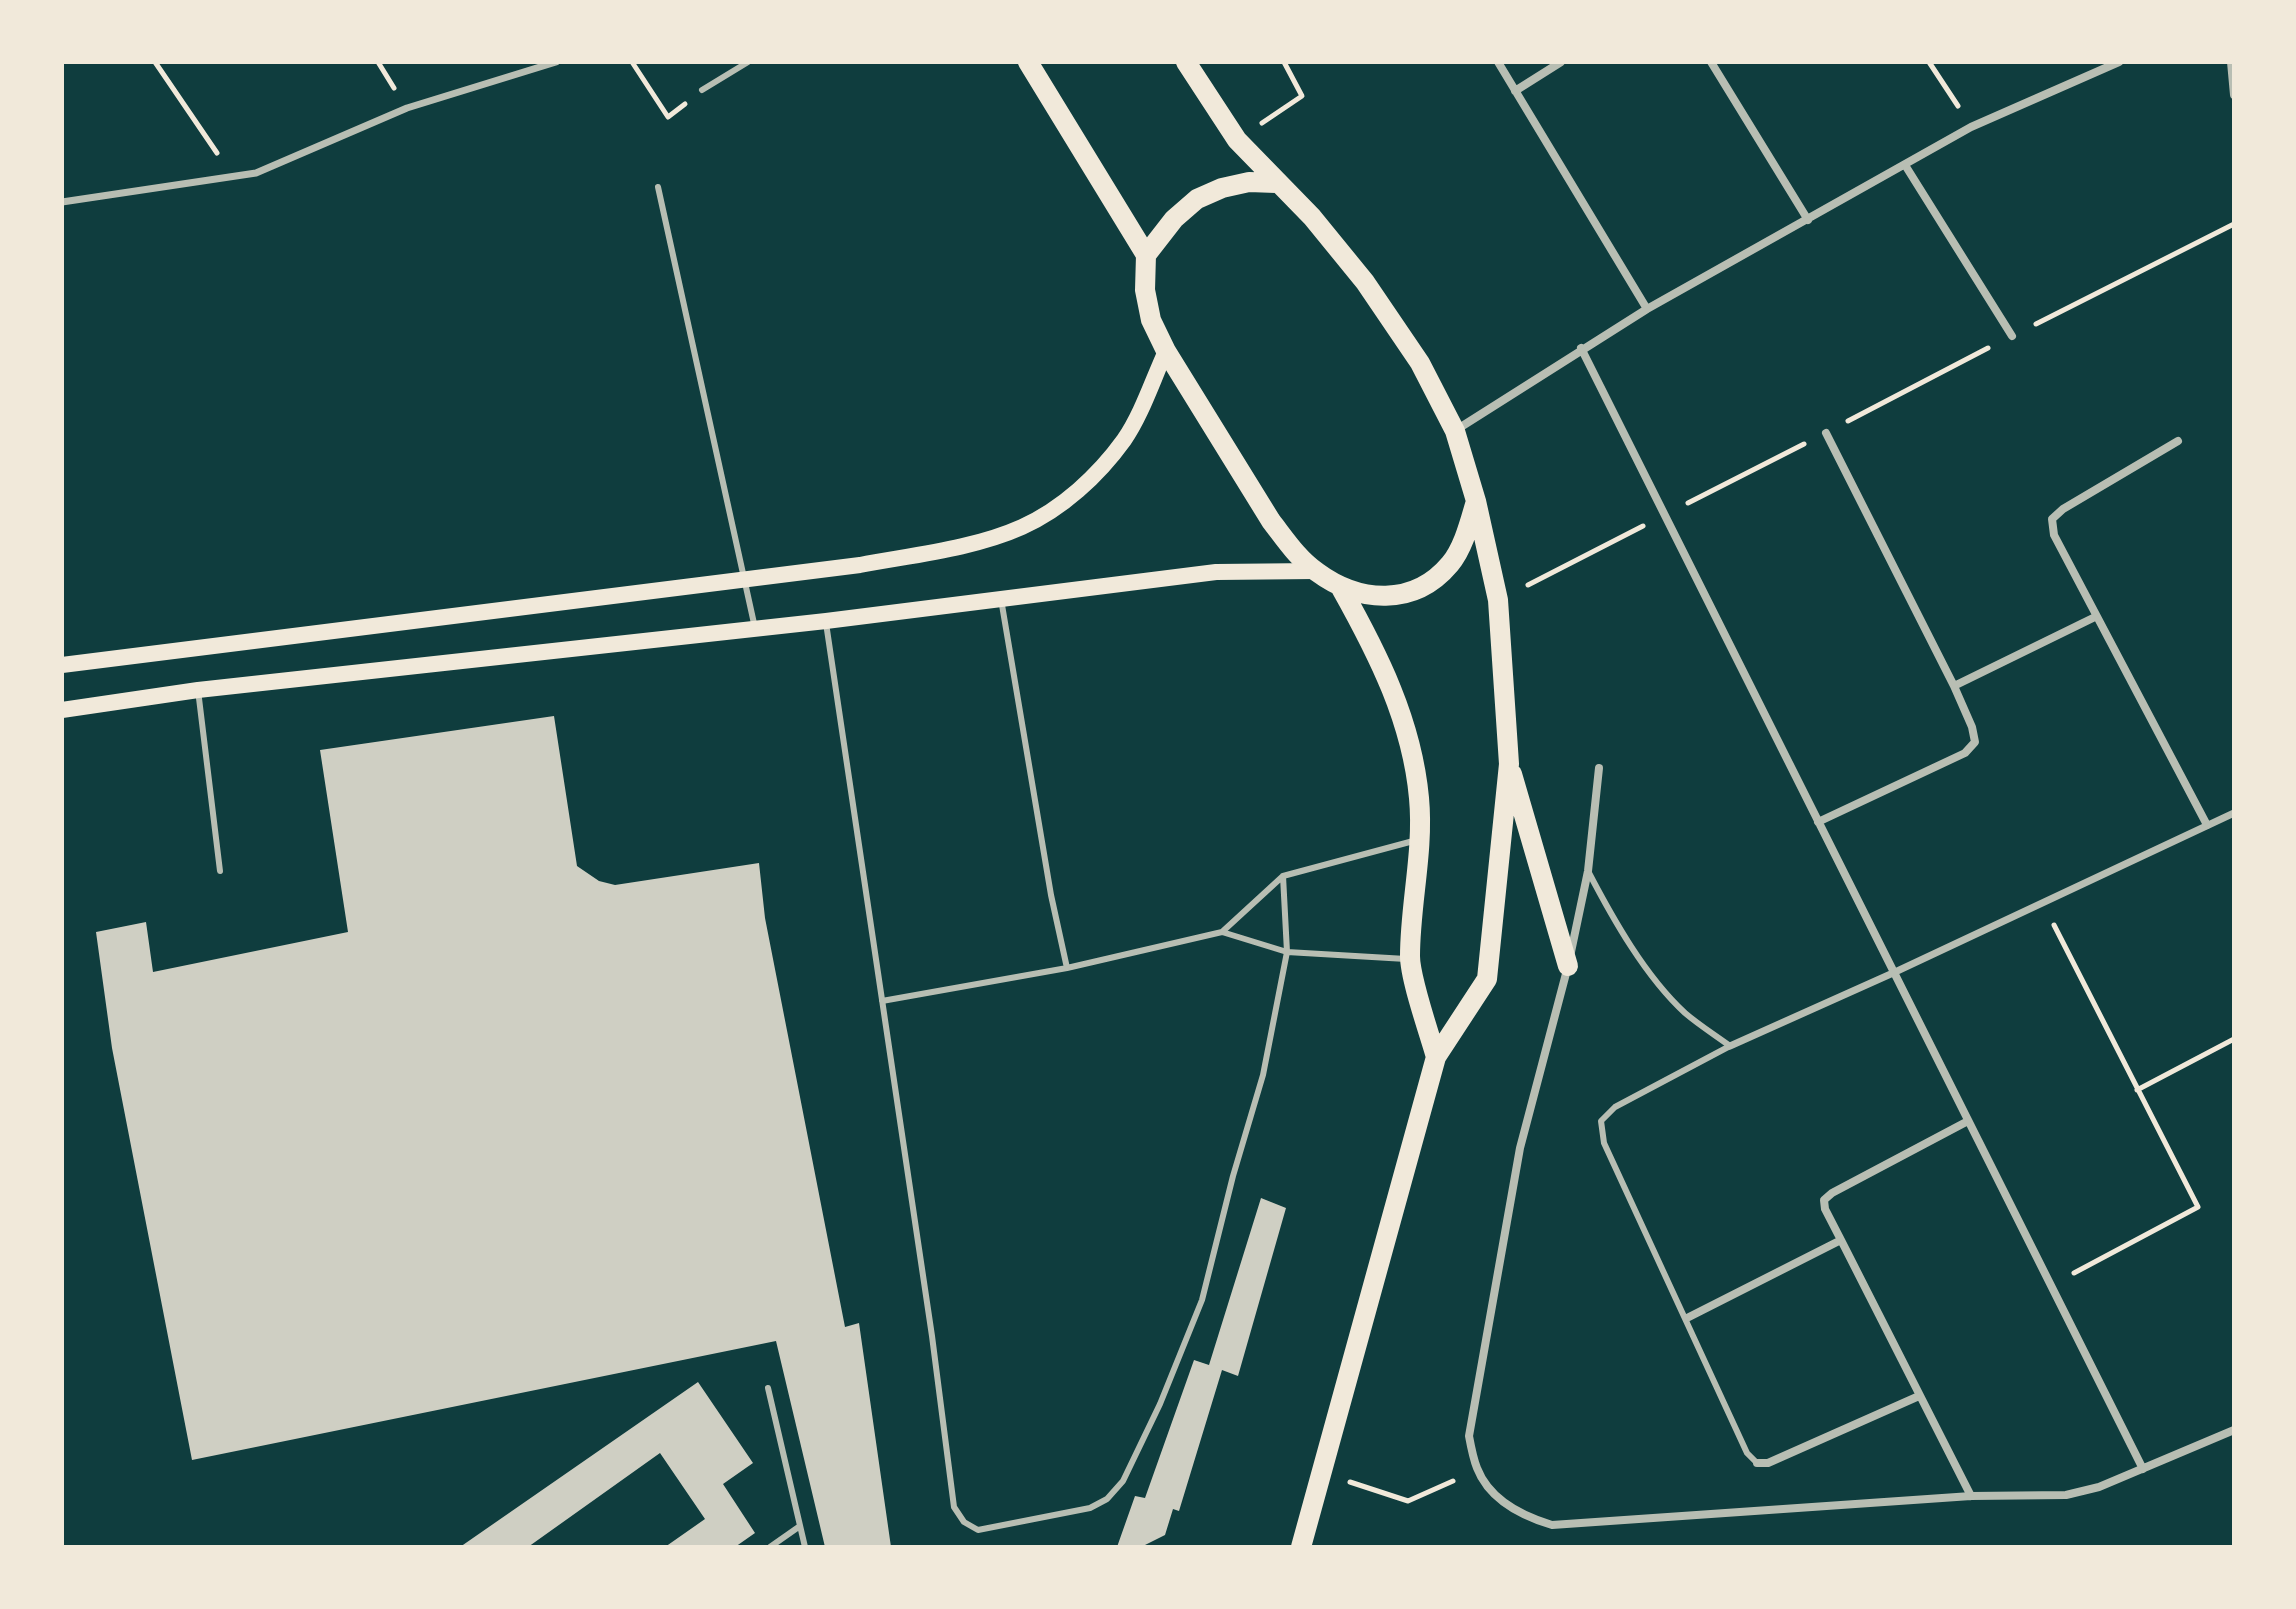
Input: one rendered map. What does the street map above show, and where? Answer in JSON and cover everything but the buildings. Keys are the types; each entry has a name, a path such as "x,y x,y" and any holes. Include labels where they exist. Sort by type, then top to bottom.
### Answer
{"main road":[{"path":"1028,62 1146,255 1145,290 1151,320 1166,351 1271,521 1315,571 1341,588 1362,595 1386,598 1409,594 1432,582 1452,562 1466,533 1476,501"},
{"path":"1186,62 1237,140 1312,217 1365,282 1420,363 1455,431 1476,501 1498,600 1509,764 1487,979 1436,1057 1301,1547"},
{"path":"1146,255 1174,219 1197,199 1222,188 1249,182 1276,183"},
{"path":"62,665 874,563 956,547 1022,527 1064,502 1099,471 1125,438 1166,351"},
{"path":"62,710 198,690 826,621 1216,572 1315,571"},
{"path":"1341,588 1390,683 1409,739 1419,798 1410,960 1436,1057"},
{"path":"1509,764 1568,966"}],"street":[{"path":"62,202 256,173 407,108 556,62"},
{"path":"1498,62 1647,309"},
{"path":"1515,91 1561,62"},
{"path":"1711,62 1808,220"},
{"path":"1455,431 1581,348 1647,309 1971,127 2119,62"},
{"path":"2231,62 2234,95"},
{"path":"1905,165 2012,336"},
{"path":"1581,348 2143,1469"},
{"path":"1818,822 1965,753 1975,742 1972,727 1954,686 1826,433"},
{"path":"2178,441 2063,509 2052,519 2054,535 2095,617 2207,825"},
{"path":"1954,686 2095,617"},
{"path":"1599,768 1588,871 1568,966 1520,1148 1469,1436 1477,1470 1499,1497 1524,1517 1552,1525 1971,1496 2066,1495 2099,1487 2234,1430"},
{"path":"1730,1046 2234,813"},
{"path":"1968,1121 1824,1200 1825,1209 1971,1496"},
{"path":"1687,1318 1841,1240"},
{"path":"1757,1463 1768,1463 1919,1396"}],"lane":[{"path":"702,90 748,62"},
{"path":"658,187 755,628"},
{"path":"1001,599 1051,895 1067,968"},
{"path":"826,621 954,1507 964,1522 978,1530 1090,1508 1107,1499 1123,1481 1160,1404 1202,1300 1233,1176 1263,1075 1287,952 1283,876"},
{"path":"198,690 220,871"},
{"path":"882,1001 1067,968 1222,932 1283,876 1419,839"},
{"path":"1588,871 1615,922 1667,994 1686,1014 1730,1046 1615,1107 1601,1121 1604,1143 1747,1453 1757,1463"},
{"path":"1222,932 1287,952 1410,960"},
{"path":"768,1388 805,1547"},
{"path":"770,1547 800,1526"}],"path":[{"path":"155,62 234,177"},
{"path":"632,62 668,117 702,90"},
{"path":"1237,140 1302,96 1284,62"},
{"path":"1929,62 1971,127"},
{"path":"1498,600 2234,224"},
{"path":"2043,903 2198,1207 2050,1285"},
{"path":"2137,1090 2234,1039"},
{"path":"1322,1473 1408,1501 1477,1470"}]}
